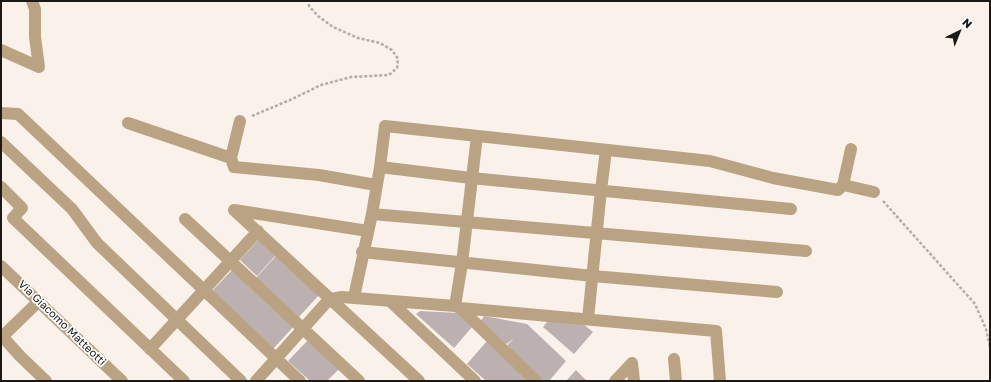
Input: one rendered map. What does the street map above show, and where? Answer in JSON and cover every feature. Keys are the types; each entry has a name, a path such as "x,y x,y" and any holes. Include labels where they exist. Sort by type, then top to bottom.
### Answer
{"street":[{"path":"1,50 39,66 35,37 36,9 32,1"},
{"path":"1,113 18,114 300,381"},
{"path":"240,121 231,158 234,167 319,175 376,185"},
{"path":"128,123 231,158"},
{"path":"354,297 362,252 372,214 385,126 710,161 773,178 838,190 842,184 851,149"},
{"path":"458,307 466,222 477,136"},
{"path":"1,142 72,209 97,243 241,381"},
{"path":"588,319 606,150"},
{"path":"380,167 471,178 791,209"},
{"path":"842,184 874,192"},
{"path":"1,188 22,208 12,218 184,381"},
{"path":"368,231 234,210 331,298 419,381"},
{"path":"372,214 806,251"},
{"path":"185,219 359,381"},
{"path":"150,349 258,231"},
{"path":"362,252 593,276 777,292"},
{"name":"Via Giacomo Matteotti","path":"1,266 39,301 118,380"},
{"path":"256,381 331,298 354,297 391,302 716,331 720,381"},
{"path":"39,301 2,337 46,381"},
{"path":"391,302 475,381"},
{"path":"458,307 536,381"},
{"path":"674,359 676,381"},
{"path":"615,381 632,363 634,381"}],"path":[{"path":"240,121 321,85 351,76 389,75 397,68 398,59 392,50 380,43 358,38 333,27 318,16 309,6 309,1"},
{"path":"874,192 975,304 986,329 990,347"}],"building":[{"path":"259,239 276,255 257,276 240,260"},
{"path":"276,256 319,295 298,318 255,279"},
{"path":"234,268 295,325 273,349 212,291"},
{"path":"420,311 458,313 472,327 454,348 416,314"},
{"path":"484,316 527,324 566,361 549,381 543,381 506,347 514,338 504,345 480,322"},
{"path":"548,321 583,324 593,332 574,354 543,327"},
{"path":"309,339 340,368 327,381 310,381 288,361"},
{"path":"487,341 531,381 486,381 467,364"},
{"path":"576,370 586,380 566,381"}]}
